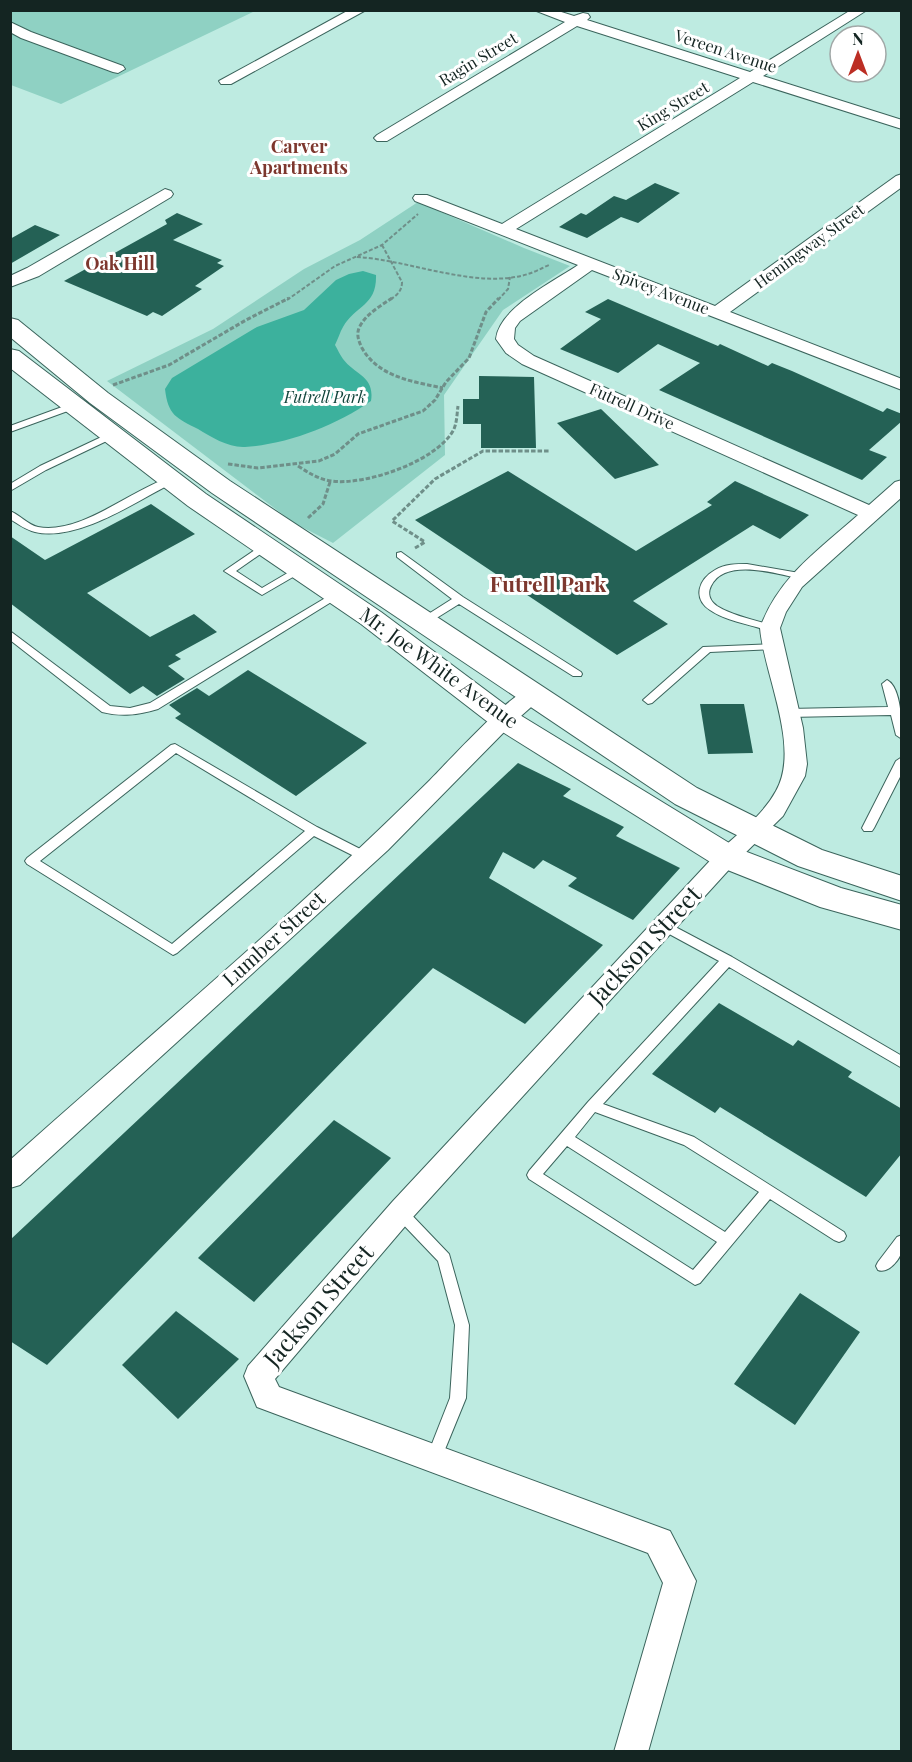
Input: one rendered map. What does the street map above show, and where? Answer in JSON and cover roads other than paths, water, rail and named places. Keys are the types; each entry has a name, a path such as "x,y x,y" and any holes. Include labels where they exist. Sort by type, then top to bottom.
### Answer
{"main road":[{"name":"Mr. Joe White Avenue","path":"10,325 83,399 112,435 183,474"},
{"name":"Mr. Joe White Avenue","path":"10,356 83,399 183,474 276,538 423,622 686,796 810,858 902,889"},
{"name":"Mr. Joe White Avenue","path":"276,538 300,570 336,594 504,719 727,857 832,898 902,918"}],"street":[{"path":"226,81 360,10"},
{"name":"Vereen Avenue","path":"540,10 902,125"},
{"name":"Ragin Street","path":"382,138 593,10"},
{"name":"King Street","path":"502,231 753,79 861,10"},
{"path":"10,26 26,35 118,69"},
{"name":"Hemingway Street","path":"717,313 902,179"},
{"path":"10,282 33,272 165,194"},
{"name":"Spivey Avenue","path":"428,200 502,231 902,385"},
{"name":"Futrell Drive","path":"590,264 514,317 506,328 505,339 512,349 528,360 871,513"},
{"path":"772,638 776,612 794,583 902,486"},
{"name":"Jackson Street","path":"631,1752 680,1581 659,1542 268,1397 259,1376 400,1212 727,857 756,831 783,800 795,775 793,738 772,638"},
{"name":"Lumber Street","path":"10,1177 366,857 531,695"}],"lane":[{"path":"10,429 83,399"},
{"path":"10,488 43,468 112,435"},
{"path":"10,514 36,530 56,532 74,528 183,474"},
{"path":"276,538 229,571 262,592 300,570"},
{"path":"401,555 459,599 577,674"},
{"path":"772,638 706,602 703,593 706,584 714,574 735,567 754,567 801,576"},
{"path":"10,634 106,710 138,712 154,706 336,594"},
{"path":"423,622 459,599"},
{"path":"648,700 707,649 772,638"},
{"path":"887,684 902,735"},
{"path":"788,713 895,711"},
{"path":"313,830 173,950 31,861 175,748 313,830 366,857"},
{"path":"868,828 902,761"},
{"path":"664,926 728,960 902,1063"},
{"path":"728,960 534,1175 695,1278 769,1191"},
{"path":"594,1106 689,1141 839,1236"},
{"path":"567,1139 728,1241"},
{"path":"400,1212 444,1258 462,1325 458,1398 434,1459"},
{"path":"883,1266 902,1241"}],"district":[{"name":"Carver Apartments","path":"299,157"},
{"name":"Oak Hill","path":"120,264"},
{"name":"Futrell Park","path":"548,585"}]}
